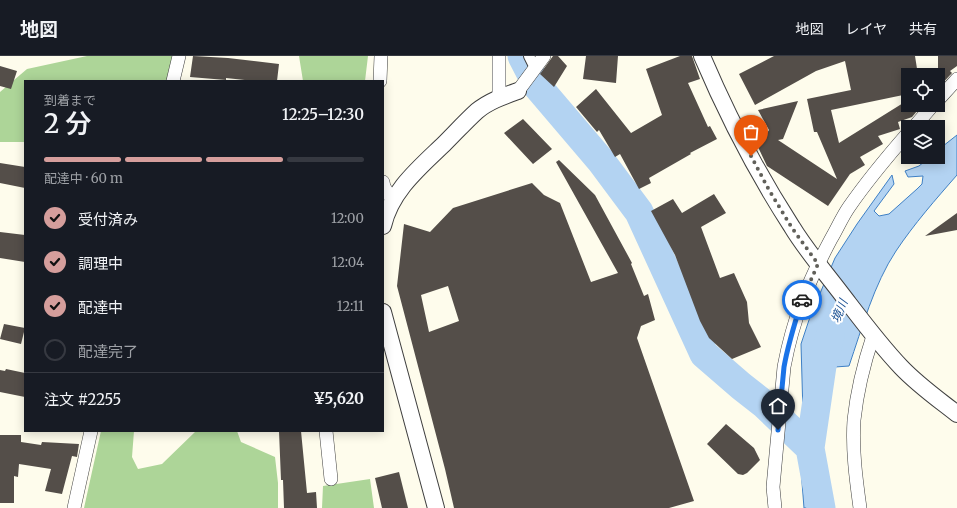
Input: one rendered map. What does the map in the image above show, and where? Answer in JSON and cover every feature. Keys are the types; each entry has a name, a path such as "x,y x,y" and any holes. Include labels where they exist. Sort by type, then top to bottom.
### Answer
{"street":[{"path":"174,80 179,56"},
{"path":"380,56 380,80"},
{"path":"499,56 499,97"},
{"path":"529,56 535,68"},
{"path":"384,221 393,201 407,181 478,111 499,97 518,91 544,56"},
{"path":"702,56 723,103 769,190 792,228 871,334 908,373 935,398 957,414"},
{"path":"945,92 957,79"},
{"path":"920,120 927,112"},
{"path":"775,508 773,487 784,367 793,329 803,298 848,208 873,174 901,141"},
{"path":"384,186 393,201"},
{"path":"384,316 436,508"},
{"path":"860,508 854,451 854,420 871,334"},
{"path":"74,508 90,432"},
{"path":"326,432 331,479"}],"green space":[{"path":"87,56 174,56 167,80 24,80 24,142 0,142 0,92 27,69"},
{"path":"299,56 368,56 365,80 303,80"},
{"path":"101,432 134,432 132,457 138,469 162,464 195,432 237,432 241,442 275,457 278,483 278,508 84,508"},
{"path":"370,479 374,508 322,508 323,486"}],"water":[{"path":"957,135 957,175 918,221 888,264 869,307 849,366 835,367 816,375 817,438 827,486 828,508 804,508 800,457 803,414 801,344 810,317 835,258 892,175 894,184 874,211 879,216 889,214 922,184 923,176 908,177 905,171 921,164 945,164 945,144"}],"building":[{"path":"193,56 228,58 279,64 277,80 245,80 226,78 226,80 190,77"},
{"path":"553,56 558,56 567,66 554,87 540,74"},
{"path":"586,56 618,56 616,83 583,79"},
{"path":"680,56 692,56 700,79 688,83 708,127 710,126 717,139 690,153 691,154 649,178 651,183 639,189 620,154 615,157 599,130 597,132 576,107 596,89 631,133 662,115 646,69"},
{"path":"774,56 915,56 917,68 901,68 901,95 831,110 839,143 901,104 901,112 916,112 912,117 898,122 900,129 878,136 883,144 860,157 865,165 850,174 828,206 767,166 758,147 769,130 758,110 798,101 783,139 778,140 837,179 817,132 814,132 807,99 851,90 845,61 816,71 755,105 739,74"},
{"path":"938,56 957,56 957,66 950,71 952,73 945,80 945,68 938,68"},
{"path":"0,66 17,71 11,89 0,86"},
{"path":"523,119 552,149 533,164 504,133"},
{"path":"559,160 595,195 632,263 631,264 644,296 648,294 655,320 641,326 637,338 694,501 669,508 454,508 397,286 404,224 430,232 453,208 532,183 544,195 560,203 591,282 618,273 556,162","holes":["448,286 459,321 429,332 421,295"]},
{"path":"0,163 24,167 24,188 0,183"},
{"path":"714,194 726,213 701,227 720,278 734,273 747,302 749,323 761,347 732,359 709,338 700,321 675,255 651,211 673,199 682,213"},
{"path":"957,213 957,230 925,236"},
{"path":"0,232 24,235 24,262 0,258"},
{"path":"4,324 24,328 21,344 0,339"},
{"path":"6,369 24,373 24,397 0,392 0,370 5,371"},
{"path":"726,424 754,448 760,460 743,475 738,474 707,444"},
{"path":"279,432 301,432 307,493 316,492 317,508 284,508 283,480 281,480"},
{"path":"0,435 21,435 21,442 41,445 42,442 79,444 77,457 72,456 62,494 45,491 51,469 19,464 18,477 14,476 14,503 0,503"},
{"path":"399,472 408,508 382,508 375,478"}],"waterway":[{"path":"522,56 538,87 601,161 639,212 704,354 764,404 810,448"},
{"name":"境川","path":"821,508 810,448 822,366 830,336"}],"way so far":[{"path":"751,156 792,228 818,264 802,300"}],"route":[{"path":"778,430 784,367 794,323 802,300"}]}
